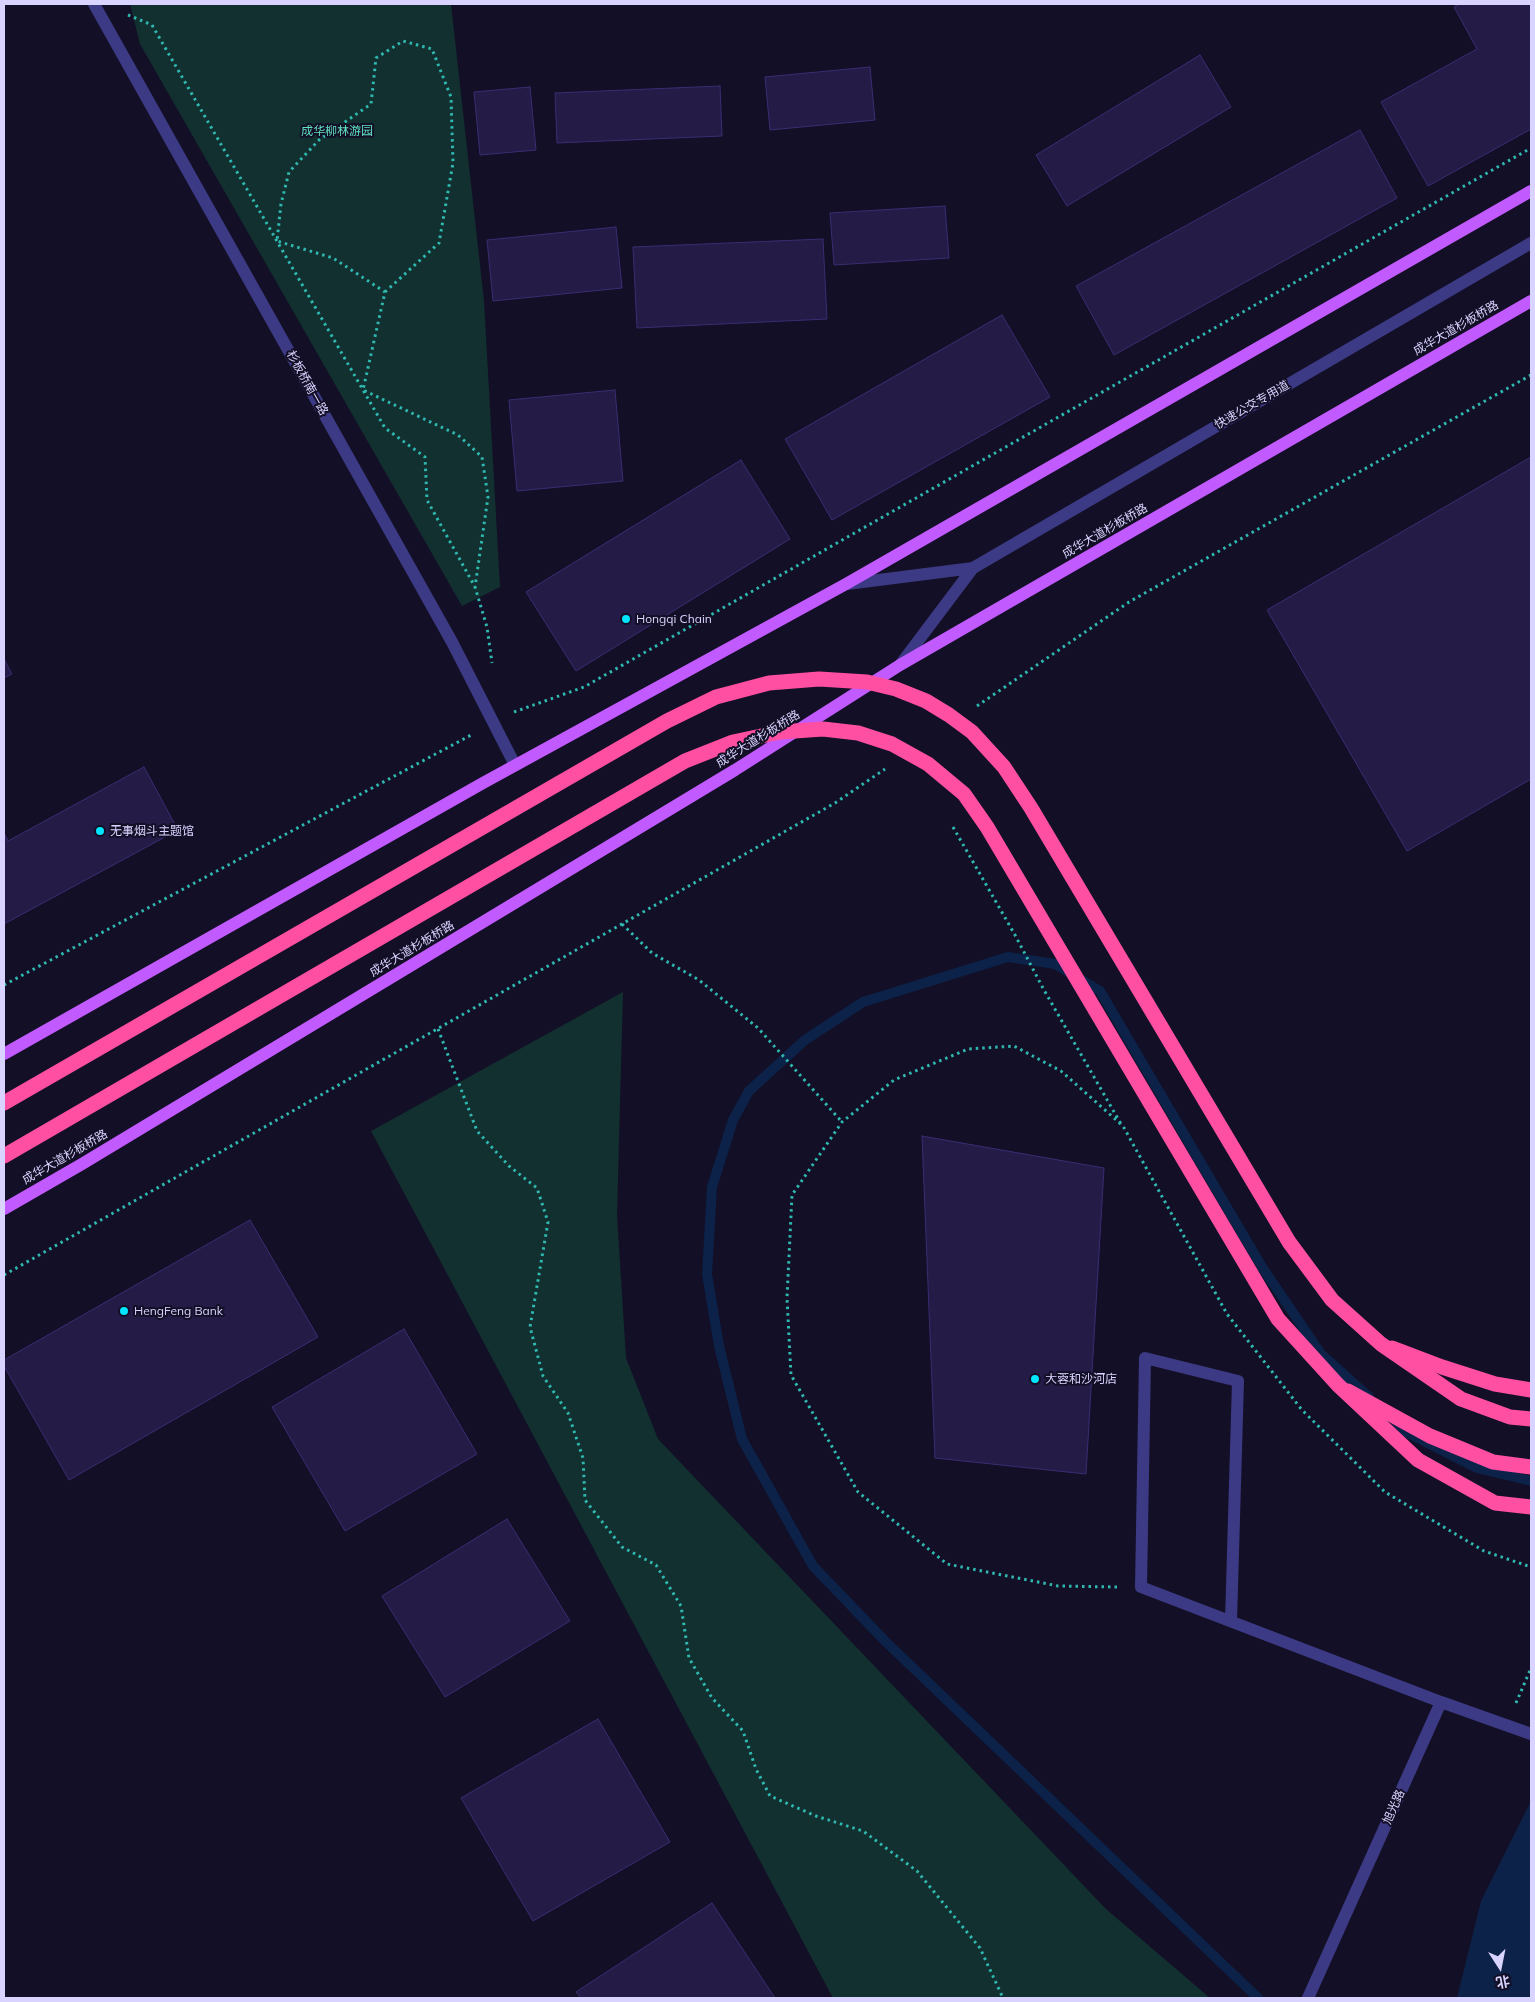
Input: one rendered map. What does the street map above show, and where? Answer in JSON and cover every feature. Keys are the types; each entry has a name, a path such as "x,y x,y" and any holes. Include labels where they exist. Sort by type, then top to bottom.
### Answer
{"highway":[{"path":"4,1103 667,721 716,697 769,683 819,680 867,682 896,689 926,701 949,715 972,732 1004,767 1036,816 1289,1242 1332,1300 1381,1344 1461,1399 1510,1417 1531,1419"},
{"path":"4,1156 686,761 732,742 780,732 823,729 858,733 892,744 928,764 964,794 987,827 1278,1320 1338,1385 1418,1460 1495,1503 1531,1507"},
{"path":"1381,1344 1442,1367 1495,1384 1531,1390"},
{"path":"1338,1385 1430,1436 1493,1462 1531,1467"}],"main road":[{"path":"4,1054 515,765 846,584 1531,191"},
{"name":"成华大道杉板桥路","path":"4,1209 82,1164 735,770 900,665 1531,301"}],"street":[{"name":"杉板桥南一路","path":"94,4 447,633 515,765"},
{"name":"快速公交专用道","path":"973,568 1531,243"},
{"path":"846,584 973,568"},
{"path":"900,665 973,568"},
{"path":"1231,1621 1238,1381 1145,1358 1141,1587 1441,1702 1531,1734"},
{"name":"旭光路","path":"1309,1995 1441,1702"}],"path":[{"path":"127,14 152,25 385,428 425,457 427,500 475,587 487,627 492,664"},
{"path":"277,241 281,204 288,172 320,140 371,104 376,58 403,40 432,49 451,98 453,163 438,243 385,292 363,390"},
{"path":"4,985 493,722 513,712 584,687 1531,148"},
{"path":"277,241 333,258 385,292"},
{"path":"974,708 1129,602 1531,375"},
{"path":"363,390 458,435 482,457 488,497 475,587"},
{"path":"508,705 513,712"},
{"path":"4,1275 835,803 893,764"},
{"path":"622,924 652,953 699,980 758,1028 842,1122"},
{"path":"1015,935 1044,990 1123,1126 1227,1314 1302,1410 1385,1492 1484,1552 1531,1567"},
{"path":"438,1029 477,1132 510,1166 537,1188 548,1222 530,1327 543,1376 568,1413 583,1458 585,1500 622,1547 656,1565 681,1606 689,1658 712,1698 743,1731 756,1769 770,1796 816,1816 863,1832 917,1871 980,1948 1003,1998"},
{"path":"1123,1126 1061,1072 1014,1046 968,1050 894,1080 842,1122 792,1195 788,1298 791,1375 858,1492 947,1564 1058,1586 1141,1587"},
{"path":"1507,1724 1531,1668"}],"green space":[{"name":"成华柳林游园","path":"130,4 451,4 484,301 500,587 462,606 140,44"},
{"path":"623,992 617,1215 626,1358 658,1439 1106,1909 1210,1998 833,1998 371,1131"}],"water":[{"path":"1531,1801 1531,1998 1457,1998 1481,1901"}],"building":[{"path":"1459,4 1531,4 1531,129 1428,186 1381,102 1477,49 1454,7"},
{"path":"1200,55 1231,107 1067,206 1036,155"},
{"path":"870,67 875,120 770,130 765,77"},
{"path":"720,86 722,136 557,143 555,93"},
{"path":"530,87 536,150 480,155 474,92"},
{"path":"1360,130 1397,198 1114,355 1076,286"},
{"path":"945,206 949,258 834,265 830,213"},
{"path":"616,227 622,288 493,301 487,240"},
{"path":"823,239 827,319 637,328 633,247"},
{"path":"1002,315 1050,397 832,520 785,439"},
{"path":"615,390 623,481 517,491 509,400"},
{"path":"1531,457 1531,779 1407,851 1267,610"},
{"path":"741,460 790,539 576,671 526,592"},
{"path":"4,659 12,674 4,678"},
{"path":"144,767 178,830 4,924 4,833 8,841"},
{"path":"922,1136 1104,1168 1086,1474 935,1458"},
{"path":"250,1220 318,1337 69,1480 4,1366 4,1360"},
{"path":"404,1329 477,1454 345,1531 272,1407"},
{"path":"507,1519 570,1621 445,1697 382,1596"},
{"path":"598,1719 670,1842 533,1921 461,1798"},
{"path":"712,1903 775,1998 581,1998 576,1992"}],"waterway":[{"path":"1258,1998 885,1641 813,1566 742,1439 719,1346 707,1274 712,1187 733,1120 749,1091 805,1040 863,1002 1008,957 1055,964 1100,991 1262,1267 1321,1354 1369,1397"},
{"path":"1396,1422 1406,1432 1477,1468 1531,1481"}],"place":[{"name":"Hongqi Chain","path":"626,619"},
{"name":"无事烟斗主题馆","path":"100,831"},
{"name":"HengFeng Bank","path":"124,1311"},
{"name":"大蓉和沙河店","path":"1035,1379"}]}
